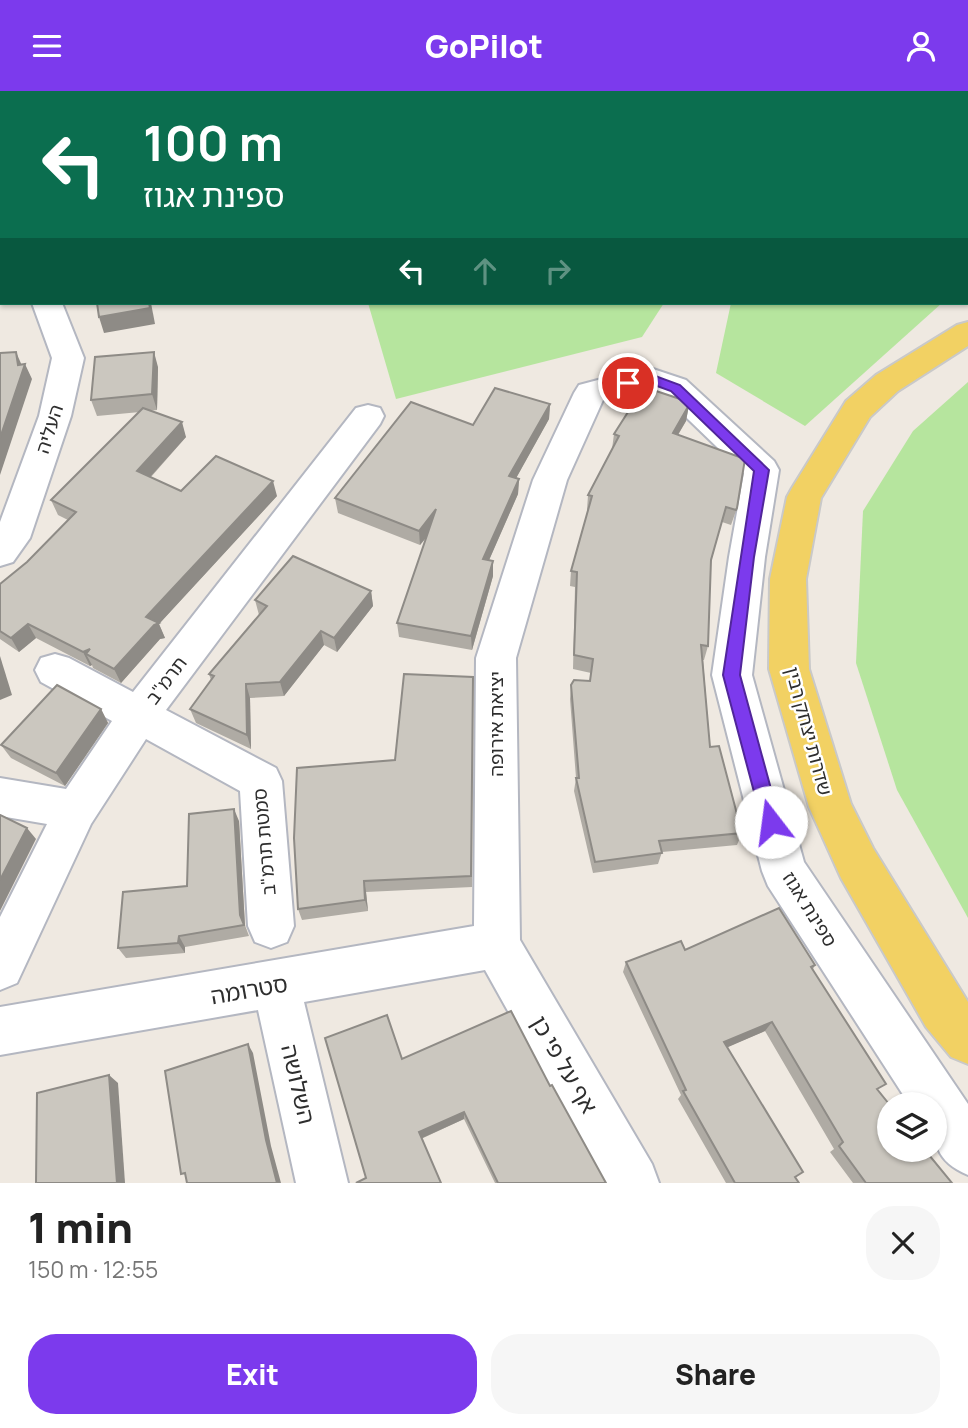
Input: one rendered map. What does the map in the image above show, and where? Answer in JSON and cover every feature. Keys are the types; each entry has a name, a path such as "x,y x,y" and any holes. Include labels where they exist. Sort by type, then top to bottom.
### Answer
{"main road":[{"name":"שדרות יצחק רבין","path":"968,332 887,383 858,409 804,497 788,579 789,669 830,807 857,863 943,1010 968,1040"}],"street":[{"name":"העליה","path":"0,552 12,538 55,416 68,358 48,305"},
{"name":"ספינת אגוז","path":"590,393 647,378 676,388 762,470 747,557 732,675 784,871 968,1149"},
{"name":"יציאת אירופה","path":"497,945 496,658 550,480 590,393"},
{"name":"תרמ\"ב","path":"0,967 76,810 139,715 368,416"},
{"name":"סמטת תרמ\"ב","path":"55,670 261,781 271,926"},
{"path":"0,797 76,810"},
{"name":"סטרומה","path":"0,1031 497,945"},
{"name":"אף על פי כן","path":"497,945 633,1183"},
{"name":"השלושה","path":"276,985 322,1183"}],"green space":[{"path":"369,305 663,305 642,337 396,399"},
{"path":"731,305 940,305 805,426 716,373"},
{"path":"968,382 968,918 897,790 856,663 863,511 913,431"}],"building":[{"path":"97,305 149,305 150,308 99,317"},
{"path":"16,352 18,365 25,364 0,438 0,353"},
{"path":"154,352 152,394 91,400 95,357"},
{"path":"644,387 683,400 689,405 673,433 745,459 737,508 726,507 711,560 708,646 701,645 710,747 719,746 742,833 659,841 662,853 595,862 576,778 579,778 571,685 574,680 590,681 593,659 574,655 577,572 571,571 592,496 588,495 619,436 614,434"},
{"path":"495,388 550,404 509,476 519,479 483,559 493,561 471,636 397,623 436,509 419,531 335,498 411,402 473,425"},
{"path":"143,408 182,422 137,471 181,491 216,456 273,481 146,617 159,623 154,625 114,669 86,654 90,649 83,652 28,624 11,638 0,631 0,584 27,562 76,512 51,500"},
{"path":"293,556 371,591 334,638 321,631 280,682 246,684 247,735 190,709 214,676 209,674 267,606 255,600"},
{"path":"404,674 473,677 471,876 364,881 365,900 298,909 294,838 297,768 395,760"},
{"path":"57,685 101,709 56,773 1,745"},
{"path":"234,809 240,915 244,925 179,936 178,943 118,948 123,892 187,886 189,814"},
{"path":"0,815 27,828 0,880"},
{"path":"779,908 815,965 811,967 886,1084 877,1089 879,1092 877,1092 877,1162 935,1162 952,1183 866,1183 839,1146 843,1142 772,1022 724,1042 803,1172 795,1177 799,1183 735,1183 683,1091 686,1090 626,962 681,941 685,950"},
{"path":"511,1011 550,1086 552,1085 606,1183 498,1183 464,1112 419,1132 441,1183 356,1183 366,1178 325,1038 387,1015 402,1059"},
{"path":"248,1044 277,1183 187,1183 185,1173 181,1174 165,1071"},
{"path":"109,1075 117,1183 36,1183 37,1093"}],"route":[{"path":"628,383 647,378 676,388 762,470 747,557 732,675 771,822"}]}
